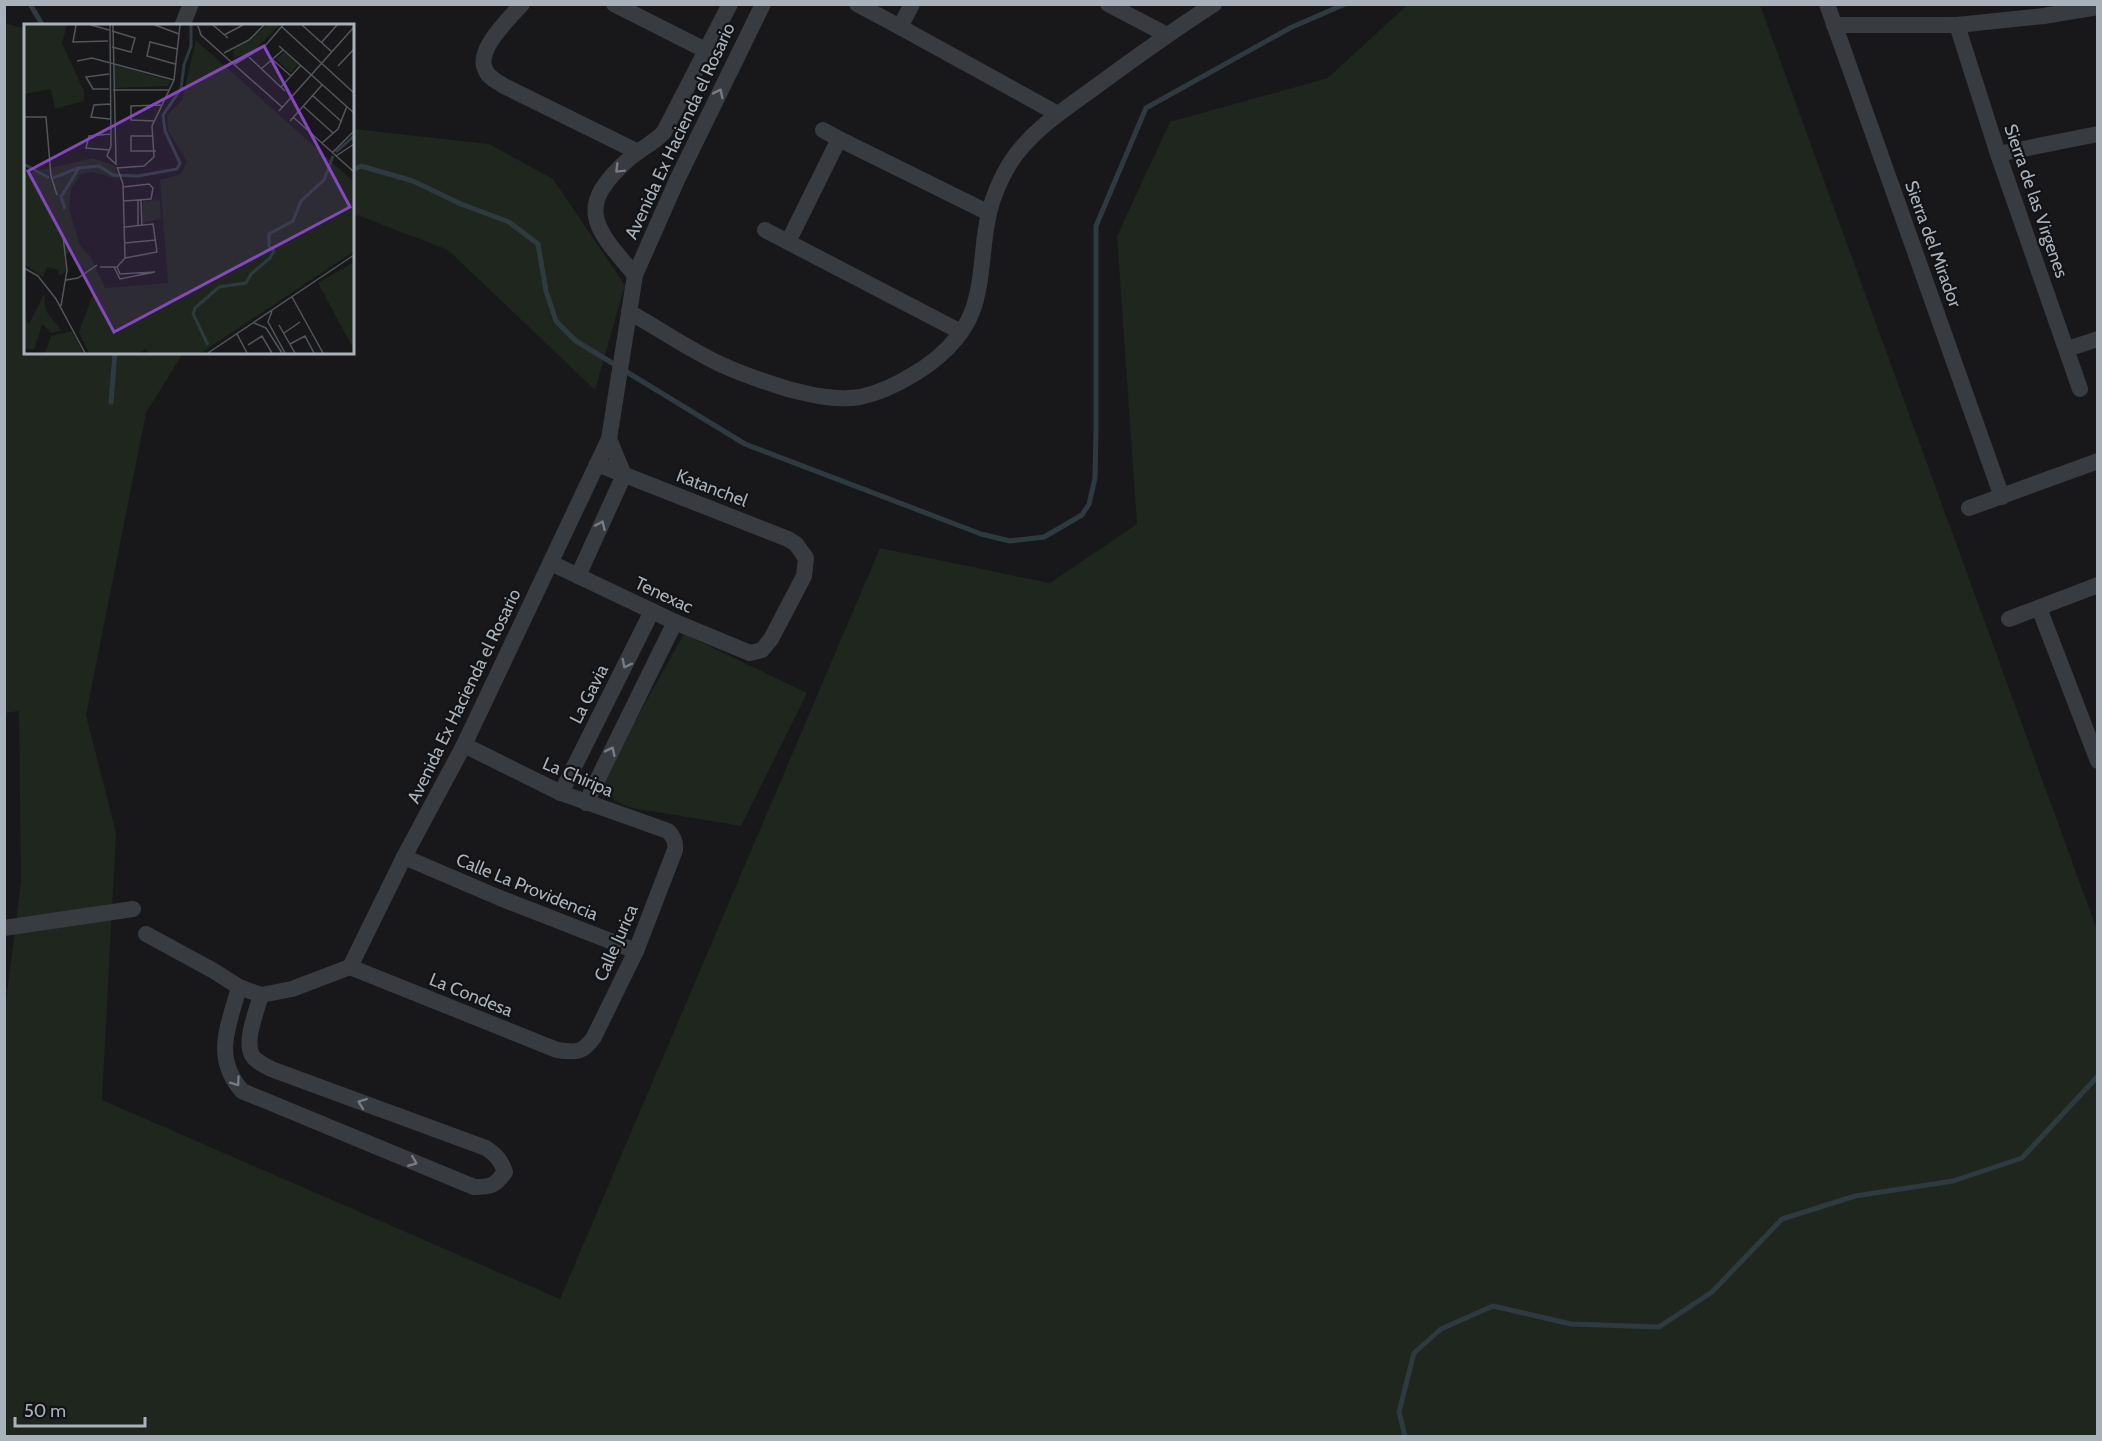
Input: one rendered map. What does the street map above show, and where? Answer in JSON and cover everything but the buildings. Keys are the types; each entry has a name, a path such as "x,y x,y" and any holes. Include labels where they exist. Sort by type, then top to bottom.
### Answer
{"street":[{"path":"183,24 191,4"},
{"path":"522,4 484,51 483,61 486,71 504,86 638,152"},
{"path":"614,4 707,51"},
{"name":"Avenida Ex Hacienda el Rosario","path":"635,275 602,235 595,215 596,203 601,191 623,165 638,152 651,145 664,132 730,4"},
{"name":"Avenida Ex Hacienda el Rosario","path":"350,967 404,857 464,746 609,439 635,275 677,180 763,4"},
{"path":"857,4 1058,114"},
{"path":"900,27 912,4"},
{"path":"1108,4 1167,35"},
{"path":"629,312 699,353 743,374 798,392 839,398 859,397 902,381 927,367 945,352 961,332 971,314 976,297 989,213 1010,163 1025,144 1058,114 1214,4"},
{"name":"Sierra del Mirador","path":"1827,4 2002,497"},
{"path":"1834,25 1957,26 2097,7"},
{"name":"Sierra de las Virgenes","path":"1957,26 1998,154 2080,389"},
{"path":"823,130 989,213"},
{"path":"1998,154 2097,134"},
{"path":"788,242 839,139"},
{"path":"765,230 961,332"},
{"path":"2067,349 2097,339"},
{"path":"578,576 624,475 609,439"},
{"path":"1969,508 2097,461"},
{"name":"Katanchel","path":"597,464 796,544 806,558 804,576 771,639 762,650"},
{"name":"Tenexac","path":"551,563 675,622 743,651 762,650"},
{"path":"2009,619 2097,585"},
{"path":"2039,608 2097,761"},
{"name":"La Gavia","path":"561,794 652,611"},
{"path":"586,803 675,622"},
{"name":"La Chiripa","path":"464,746 561,794 668,831 676,842"},
{"name":"Calle Jurica","path":"579,1051 587,1046 594,1036 636,951 675,850 676,842"},
{"name":"Calle La Providencia","path":"404,857 500,898 636,951"},
{"path":"4,928 134,909"},
{"path":"146,934 239,987 261,995 292,989 350,967"},
{"name":"La Condesa","path":"350,967 540,1044 564,1051 579,1051"},
{"path":"239,987 224,1046 226,1066 242,1091 474,1187 490,1187 499,1180 505,1172 501,1162 486,1148 271,1069 257,1061 251,1053 250,1041 261,995"},
{"path":"224,1046 250,1041"}],"shaded area":[{"path":"1407,5 1760,5 2097,930 2097,1436 5,1436 4,1017 21,882 19,711 5,713 5,23 24,29 24,354 182,354 146,413 86,715 116,833 102,1100 560,1299 880,548 1050,583 1137,524 1117,236 1170,122 1328,78"},
{"path":"354,129 489,144 553,179 625,285 595,390 448,250 357,215 354,216"},
{"path":"684,634 807,693 741,826 632,808 615,800 602,787 604,776"}],"waterway":[{"path":"30,4 42,24"},
{"path":"354,169 361,166 413,181 461,204 509,222 538,244 546,291 556,321 576,341 745,444 981,534 1010,541 1044,537 1082,515 1089,504 1095,478 1096,226 1146,108 1290,28 1345,4"},
{"path":"111,402 115,354"},
{"path":"1405,1436 1399,1412 1414,1353 1441,1329 1493,1306 1571,1324 1659,1327 1712,1292 1782,1219 1855,1196 1953,1181 2022,1158 2098,1076"}]}
